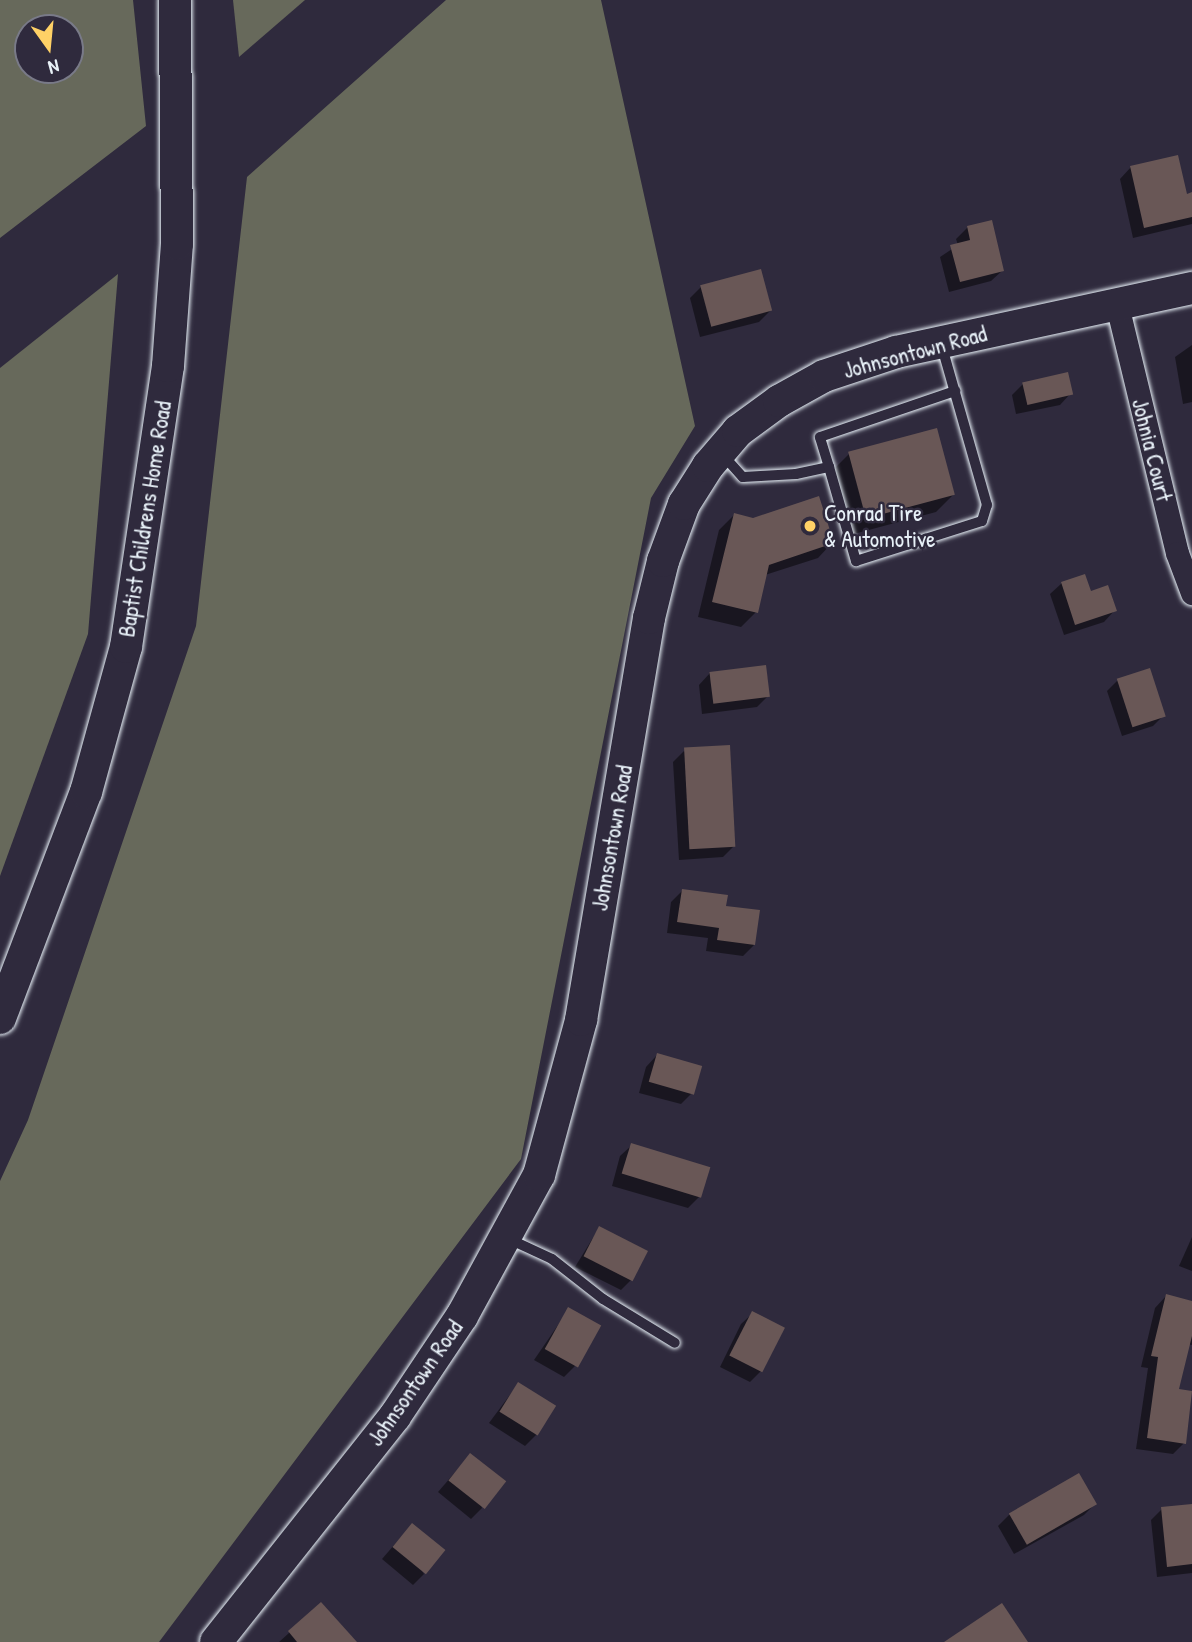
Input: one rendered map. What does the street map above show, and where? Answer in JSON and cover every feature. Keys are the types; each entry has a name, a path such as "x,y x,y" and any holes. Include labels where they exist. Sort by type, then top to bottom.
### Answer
{"street":[{"name":"Baptist Childrens Home Road","path":"0,1018 86,792 126,646 154,485 177,244 176,0"},
{"name":"Johnsontown Road","path":"216,1642 395,1416 462,1316 540,1175 581,1020 663,561 684,505 720,452 738,431 779,401 824,376 941,343 1192,288"},
{"name":"Johnia Court","path":"1117,305 1177,553 1192,593"}],"lane":[{"path":"941,343 955,391 987,505 982,521 856,561 820,438 955,391"},
{"path":"720,452 743,477 796,474 829,467"},
{"path":"507,1238 552,1259 603,1299 675,1343"}],"green space":[{"path":"0,0 133,0 146,126 0,238"},
{"path":"233,0 305,0 239,57"},
{"path":"446,0 601,0 695,426 651,498 521,1159 159,1642 0,1642 0,1181 28,1120 196,626 247,177"},
{"path":"118,274 88,634 0,876 0,368"}],"building":[{"path":"1178,155 1187,194 1192,192 1192,217 1144,228 1130,166"},
{"path":"992,220 1004,271 960,282 950,245 970,240 967,226"},
{"path":"761,269 772,311 711,327 700,285"},
{"path":"1068,372 1073,394 1027,405 1022,383"},
{"path":"937,428 955,495 866,518 848,452"},
{"path":"819,496 834,543 769,565 758,613 712,602 734,513 753,518"},
{"path":"1085,574 1091,591 1108,585 1117,611 1075,625 1061,582"},
{"path":"766,665 770,697 713,704 709,672"},
{"path":"1150,668 1166,717 1132,727 1117,679"},
{"path":"730,745 735,847 689,849 684,747"},
{"path":"682,889 728,895 726,906 760,910 755,945 717,940 719,928 677,922"},
{"path":"657,1053 702,1066 694,1095 649,1082"},
{"path":"631,1143 710,1167 701,1198 622,1174"},
{"path":"599,1226 648,1251 633,1281 584,1256"},
{"path":"1166,1294 1192,1301 1192,1336 1179,1389 1192,1391 1186,1444 1147,1438 1158,1357 1151,1356"},
{"path":"568,1307 601,1325 578,1367 545,1349"},
{"path":"752,1311 785,1328 762,1372 729,1356"},
{"path":"518,1382 556,1406 538,1436 499,1412"},
{"path":"470,1453 506,1481 485,1509 448,1481"},
{"path":"1079,1473 1097,1504 1027,1545 1009,1514"},
{"path":"1192,1504 1192,1564 1167,1567 1161,1507"},
{"path":"412,1523 445,1550 426,1574 392,1547"},
{"path":"321,1602 357,1642 297,1642 288,1631"},
{"path":"1002,1603 1028,1642 944,1642"}],"place":[{"name":"Conrad Tire & Automotive","path":"810,526"}]}
